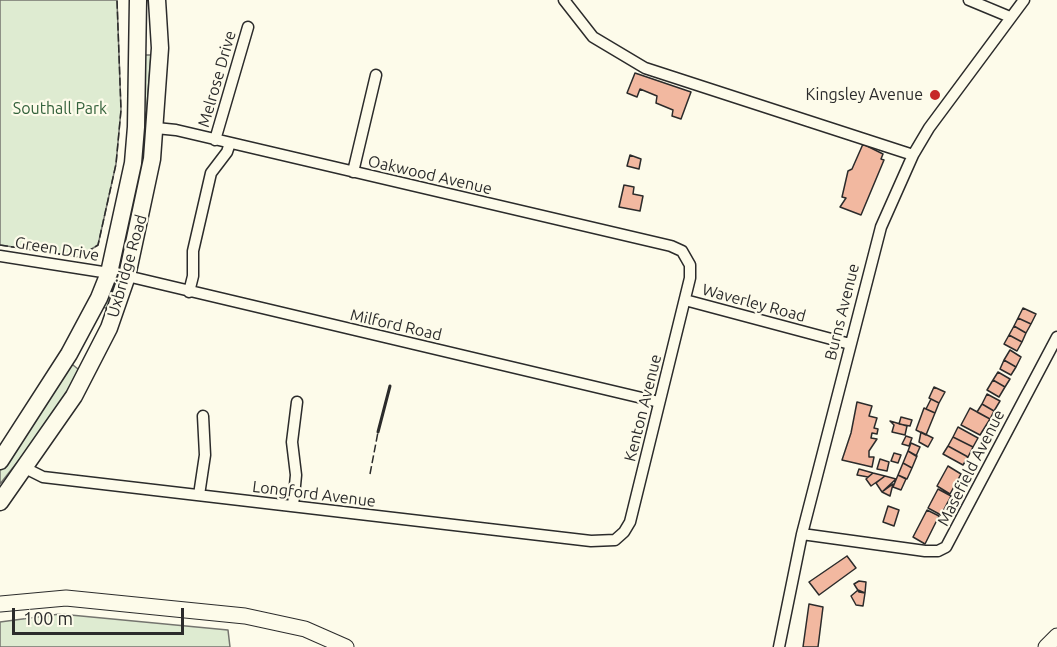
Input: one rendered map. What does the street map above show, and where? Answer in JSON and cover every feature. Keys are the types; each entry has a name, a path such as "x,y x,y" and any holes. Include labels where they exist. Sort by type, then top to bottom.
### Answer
{"main road":[{"name":"Uxbridge Road","path":"0,460 69,354 99,298 109,273 133,163 138,0"},
{"name":"Uxbridge Road","path":"0,502 65,411 91,366 109,328 127,276 148,189 156,128 160,48 157,0"},
{"path":"138,47 160,48"},
{"path":"69,354 91,366"}],"street":[{"path":"564,0 593,37 645,68 913,154"},
{"path":"969,0 1010,17"},
{"name":"Burns Avenue","path":"779,647 802,534 881,227 913,154 951,96 1024,0"},
{"name":"Melrose Drive","path":"215,140 248,27"},
{"path":"353,172 376,75"},
{"name":"Oakwood Avenue","path":"156,128 230,143 671,246 682,251 690,265"},
{"path":"189,292 193,270 192,256 211,173 230,143"},
{"name":"Green Drive","path":"0,256 109,273"},
{"name":"Kenton Avenue","path":"602,542 620,537 630,522 685,300 690,265"},
{"name":"Milford Road","path":"127,276 659,402"},
{"name":"Waverley Road","path":"685,300 850,344"},
{"name":"Masefield Avenue","path":"802,534 925,551 938,551 946,547 1057,337"},
{"path":"293,507 296,475 292,442 297,402"},
{"path":"199,495 205,455 204,416"},
{"name":"Longford Avenue","path":"25,468 43,477 602,542"},
{"path":"0,604 66,598 245,616 305,629 346,647"},
{"path":"1046,647 1057,636"}],"green space":[{"name":"Southall Park","path":"0,0 117,0 121,110 116,164 98,245 79,257 0,245"},
{"path":"145,55 151,55 141,181 120,270 108,309 101,306"},
{"path":"73,365 78,369 78,374 43,430 0,484 0,468 67,367"},
{"path":"60,614 228,630 230,647 0,647 0,622"}],"building":[{"path":"635,73 691,92 681,119 672,116 673,110 656,103 657,96 640,89 637,97 627,93"},
{"path":"863,144 883,154 881,159 884,160 861,215 840,207 846,198 842,197 848,171 852,169"},
{"path":"630,155 641,159 639,169 627,166"},
{"path":"624,185 634,187 633,194 643,196 640,211 619,207"},
{"path":"1023,308 1036,314 1031,324 1018,318"},
{"path":"1018,318 1031,324 1026,333 1014,326"},
{"path":"1014,326 1026,333 1022,342 1009,335"},
{"path":"1009,335 1022,342 1017,351 1004,344"},
{"path":"1010,350 1021,357 1016,367 1004,360"},
{"path":"1004,360 1016,367 1011,375 1000,369"},
{"path":"998,372 1010,379 1005,387 993,380"},
{"path":"993,380 1005,387 999,397 987,390"},
{"path":"934,387 945,392 939,403 929,398"},
{"path":"987,394 1000,401 994,411 982,404"},
{"path":"931,399 939,403 935,413 926,409"},
{"path":"857,402 872,406 869,416 877,418 874,428 878,429 877,434 872,433 871,438 877,439 869,451 869,457 874,457 872,467 842,460 851,433"},
{"path":"982,404 994,411 990,419 977,412"},
{"path":"924,408 935,413 926,435 916,430"},
{"path":"970,408 990,419 980,435 961,425"},
{"path":"901,417 912,420 910,426 899,424"},
{"path":"890,421 907,426 905,435 892,432 894,425"},
{"path":"958,427 978,438 973,447 953,437"},
{"path":"921,432 933,438 928,447 919,442"},
{"path":"906,436 912,438 909,446 902,444"},
{"path":"953,437 973,447 968,457 948,446"},
{"path":"911,443 920,447 916,456 908,451"},
{"path":"948,446 968,457 963,465 943,454"},
{"path":"908,451 917,456 912,468 903,463"},
{"path":"894,453 901,455 898,463 891,461"},
{"path":"880,459 889,462 887,471 877,469"},
{"path":"903,463 912,468 907,479 898,475"},
{"path":"948,466 961,474 950,494 937,486"},
{"path":"859,469 873,473 868,477 857,475"},
{"path":"873,473 885,476 871,486 866,479"},
{"path":"898,475 906,479 901,490 893,487"},
{"path":"885,476 896,479 882,492 876,483"},
{"path":"893,484 890,496 882,492"},
{"path":"938,489 951,496 941,515 928,508"},
{"path":"888,506 899,510 894,526 883,522"},
{"path":"927,510 939,516 925,544 913,537"},
{"path":"847,556 856,568 819,595 809,582"},
{"path":"859,581 866,582 865,593 859,592 854,584"},
{"path":"858,590 865,593 863,606 856,605 851,596"},
{"path":"809,604 823,607 818,647 803,647"}],"fence":[{"path":"0,245 79,257 98,245 116,164 121,110 117,0"},
{"path":"370,474 378,432"}],"wall":[{"path":"378,432 390,386"}],"place":[{"name":"Kingsley Avenue","path":"935,95"}]}
